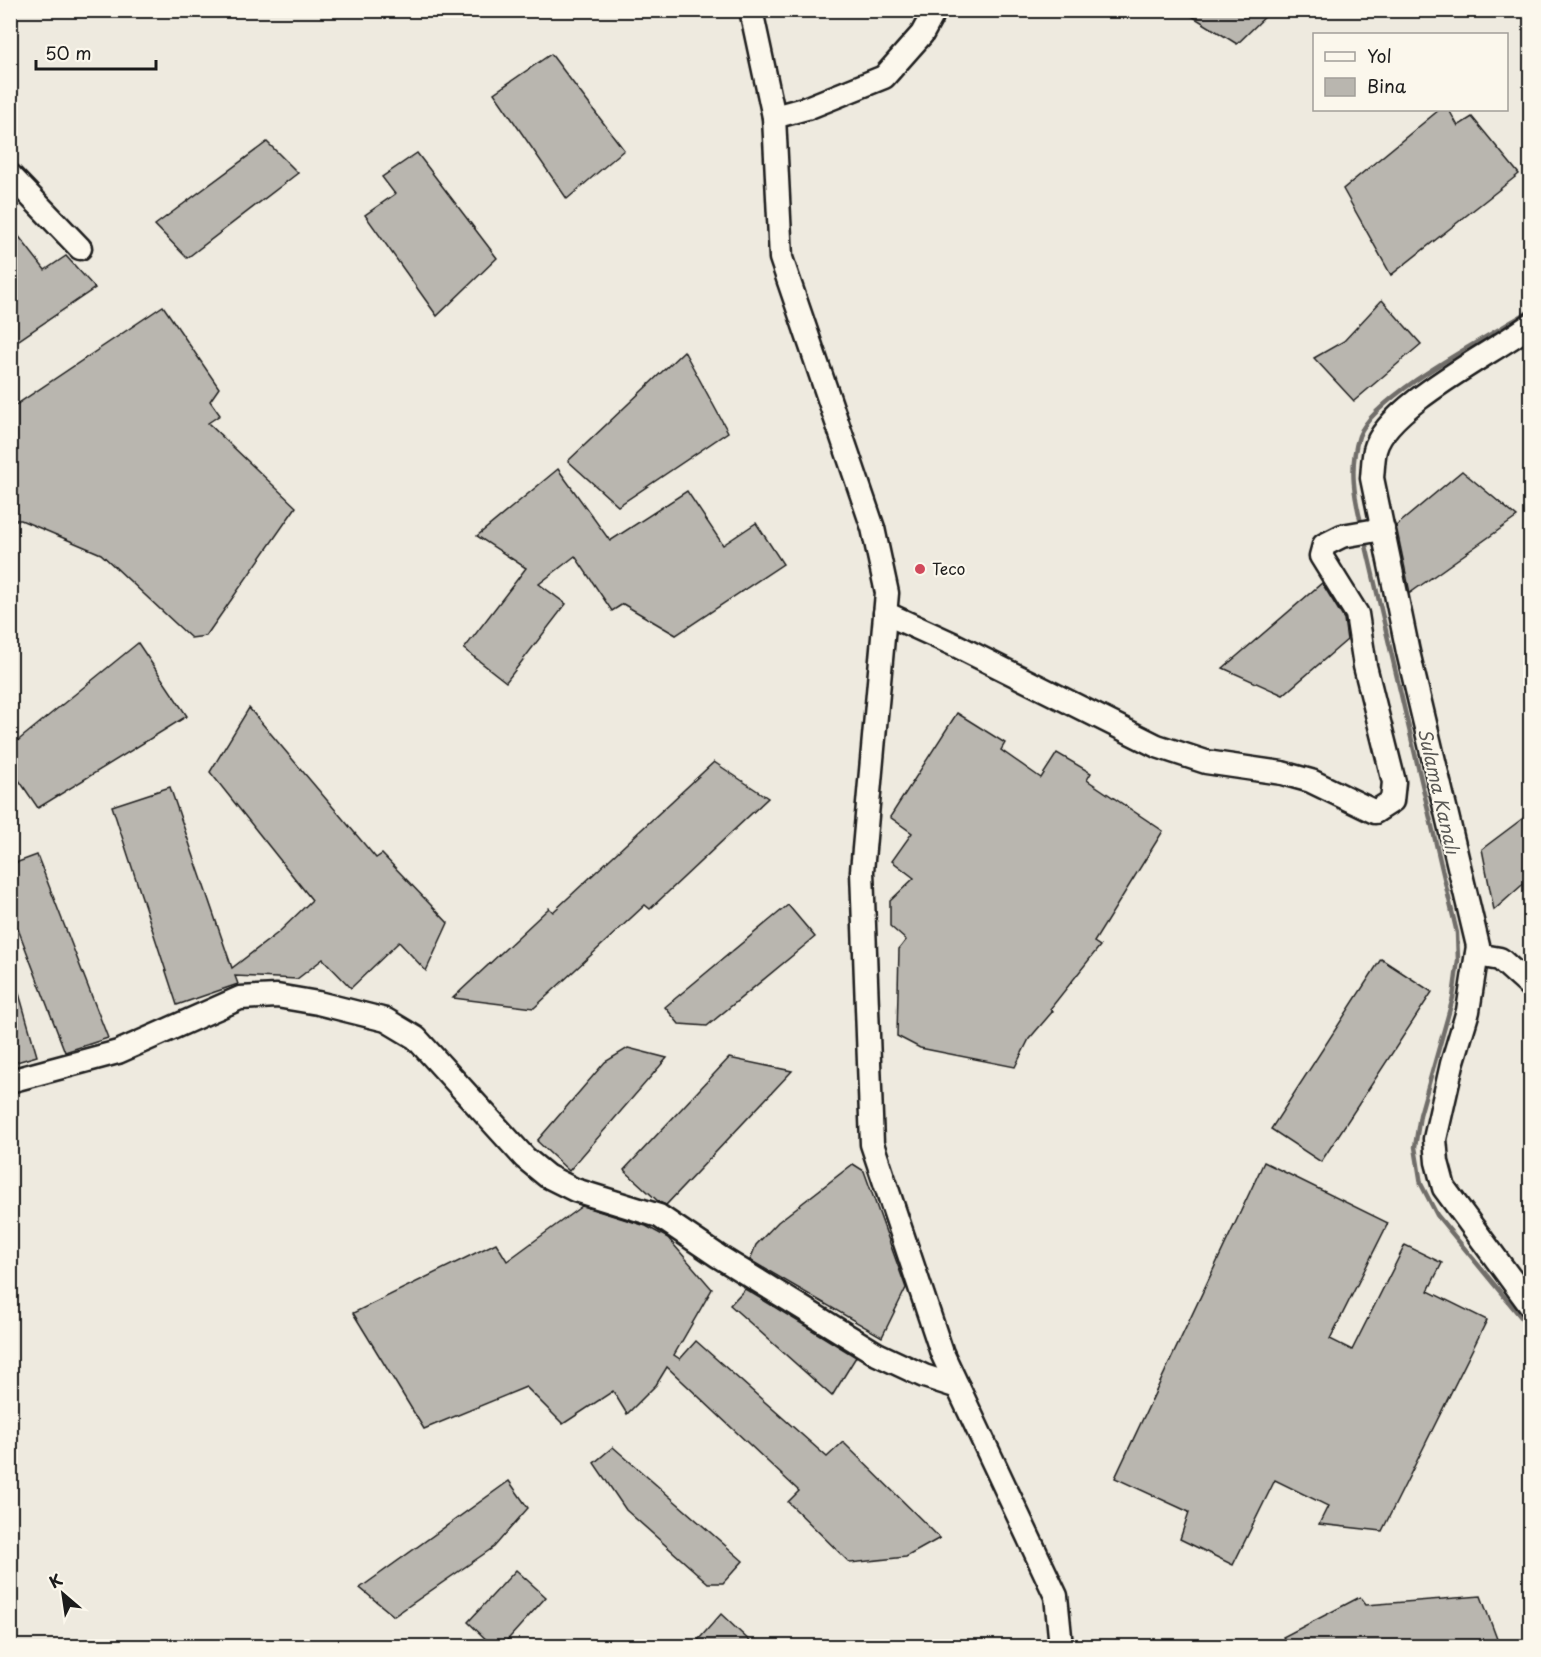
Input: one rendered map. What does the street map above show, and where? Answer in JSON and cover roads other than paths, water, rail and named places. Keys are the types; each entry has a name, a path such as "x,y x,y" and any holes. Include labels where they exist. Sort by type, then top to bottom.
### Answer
{"street":[{"path":"751,10 774,117 781,258 873,528 886,593 862,872 872,1144 942,1353 1056,1596 1061,1647"},
{"path":"774,117 807,108 884,77 922,34 935,10"},
{"path":"10,174 80,248"},
{"path":"1530,325 1420,398 1391,424 1375,448 1370,532 1408,652 1478,946 1468,1011 1452,1065 1436,1139 1437,1162 1444,1188 1530,1305"},
{"path":"885,614 955,645 1157,746 1206,762 1282,773 1311,781 1375,812 1392,801 1394,782 1365,666 1357,614 1321,556 1324,545 1342,536 1370,532"},
{"path":"1477,955 1500,959 1530,986"},
{"path":"10,1081 118,1052 240,998 277,996 318,1003 386,1020 416,1038 525,1158 547,1176 575,1190 659,1216 718,1256 877,1354 924,1376 958,1387"}],"waterway":[{"name":"Sulama Kanalı","path":"1362,526 1353,470 1359,436 1369,420 1409,385 1530,311"},
{"name":"Sulama Kanalı","path":"1364,537 1457,933 1458,960 1453,998 1420,1115 1415,1147 1421,1184 1437,1215 1530,1328"}],"place":[{"name":"Teco","path":"920,569"}]}
